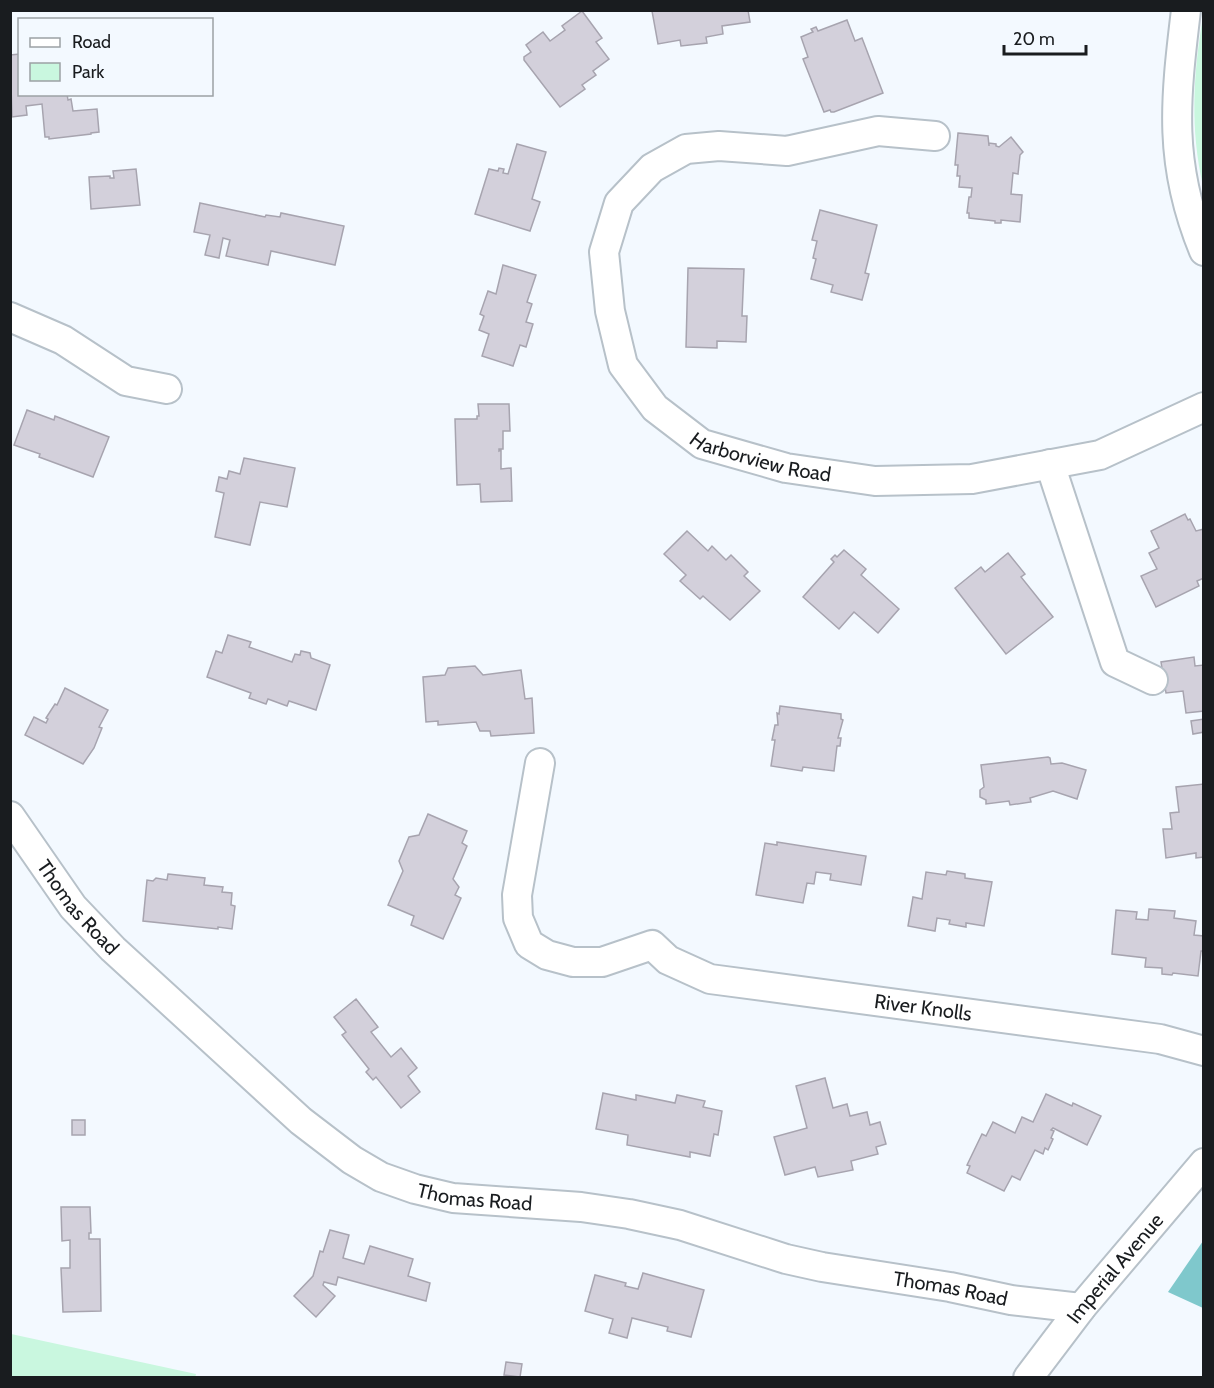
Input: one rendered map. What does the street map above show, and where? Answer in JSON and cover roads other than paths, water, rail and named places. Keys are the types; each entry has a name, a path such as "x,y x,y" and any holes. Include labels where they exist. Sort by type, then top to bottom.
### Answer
{"street":[{"path":"1186,10 1177,84 1177,140 1184,191 1203,251"},
{"name":"Harborview Road","path":"935,136 879,131 787,152 719,146 686,149 652,168 619,203 604,252 610,311 623,365 655,408 702,444 786,468 874,481 972,479 1100,455 1203,407"},
{"path":"10,317 63,340 126,381 167,389"},
{"path":"1050,464 1115,662 1153,680"},
{"name":"River Knolls","path":"540,764 517,895 518,918 530,944 547,955 573,962 602,962 652,945 668,960 710,979 1160,1039 1203,1051"},
{"name":"Thomas Road","path":"10,816 73,907 113,950 301,1121 352,1160 381,1177 415,1190 453,1198 581,1207 629,1214 700,1231 803,1263 950,1287 1011,1300 1081,1308"},
{"name":"Imperial Avenue","path":"1029,1377 1054,1341 1203,1163"}],"water":[{"path":"1203,1241 1203,1308 1168,1292"}]}
